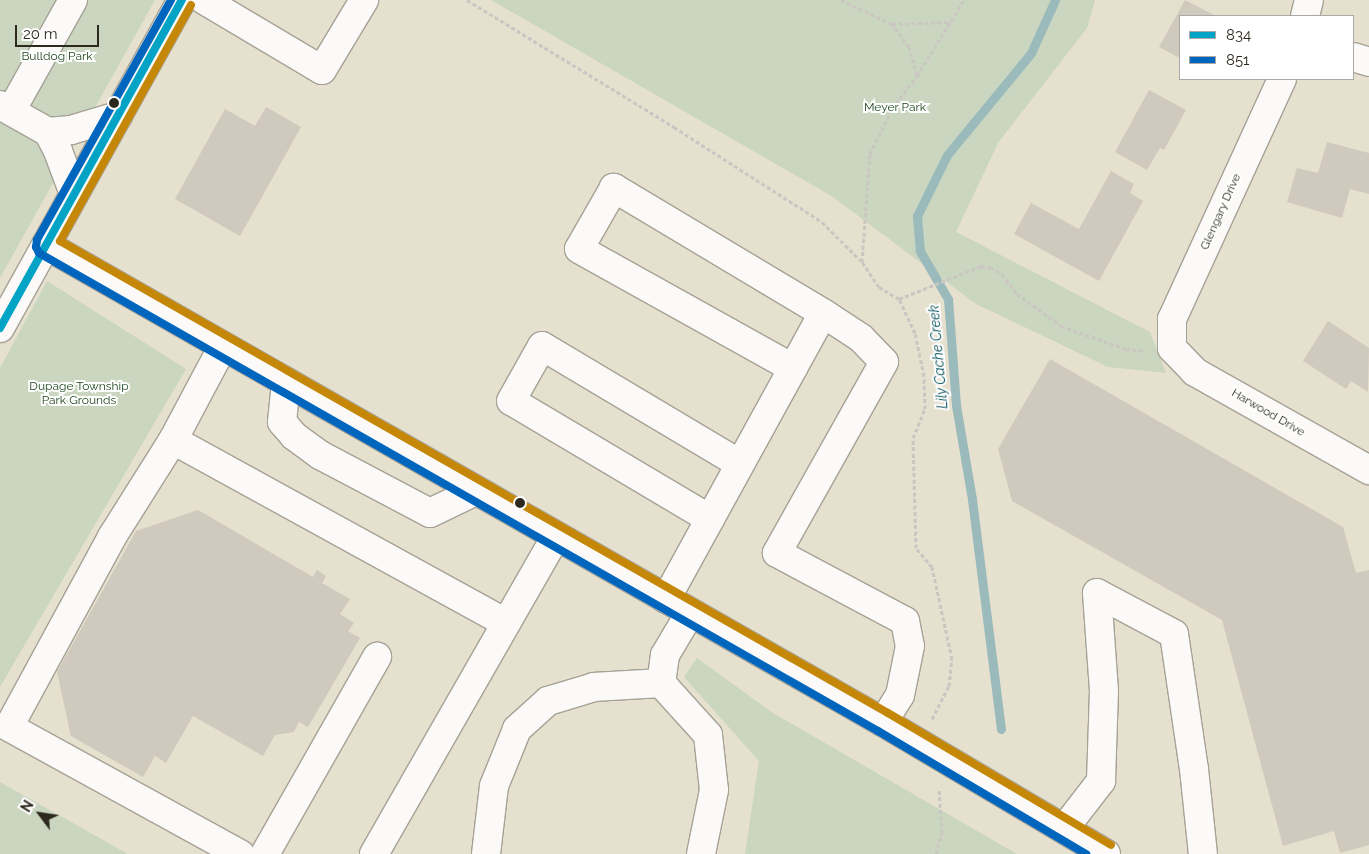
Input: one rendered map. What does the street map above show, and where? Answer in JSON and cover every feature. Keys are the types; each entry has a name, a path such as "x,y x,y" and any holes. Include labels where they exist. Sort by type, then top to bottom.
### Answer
{"street":[{"path":"73,0 5,108 48,132 58,151 74,194"},
{"path":"0,328 182,0"},
{"path":"204,0 322,70 364,0"},
{"path":"1305,15 1309,0"},
{"path":"1354,57 1369,62"},
{"name":"Glengary Drive","path":"1172,348 1172,319 1282,80"},
{"path":"48,132 71,130 118,116"},
{"path":"793,368 579,249 614,188 823,313 861,338 884,362 777,553 904,621 910,646 900,695 883,722"},
{"path":"46,245 883,722 1106,854"},
{"path":"666,599 823,313"},
{"path":"223,346 173,440 112,537 9,727 240,854"},
{"path":"710,519 511,401 542,346 740,464"},
{"name":"Harwood Drive","path":"1172,348 1195,372 1369,470"},
{"path":"286,382 282,422 294,436 320,454 430,513 476,491"},
{"path":"173,440 506,623"},
{"path":"374,854 556,536"},
{"path":"1064,829 1101,781 1104,691 1097,593 1174,634 1194,769 1203,854"},
{"path":"661,683 665,655 690,612"},
{"path":"265,854 378,657"},
{"path":"486,854 494,786 517,728 548,701 589,689 661,683"},
{"path":"661,683 708,735 714,790 701,854"}],"path":[{"path":"467,0 674,127 822,222 862,262"},
{"path":"841,0 892,24 951,22"},
{"path":"892,24 909,47 917,76"},
{"path":"899,299 981,266 990,267 1002,274 1017,294 1061,326 1126,349 1152,352 1172,348"},
{"path":"936,854 942,833 938,782"}],"green space":[{"name":"Bulldog Park","path":"0,0 155,0 0,278"},
{"name":"Meyer Park","path":"491,0 1095,0 1087,28 998,143 956,232 1150,332 1166,373 1108,367 976,304 833,197"},
{"name":"Dupage Township Park Grounds","path":"47,281 186,369 0,687 0,368"},
{"path":"697,658 773,713 1017,854 745,854 759,761 684,677"},
{"path":"0,782 128,854 0,854"}],"building":[{"path":"1185,0 1214,15 1179,15 1179,57 1159,47"},
{"path":"1149,90 1186,110 1164,150 1160,148 1147,170 1115,152"},
{"path":"266,107 301,127 240,236 175,199 225,109 255,126"},
{"path":"1327,142 1369,153 1369,194 1350,189 1342,218 1287,202 1297,168 1318,173"},
{"path":"1111,171 1134,184 1130,193 1143,201 1099,281 1014,234 1031,203 1079,229"},
{"path":"1328,321 1369,348 1368,392 1351,381 1346,389 1303,361"},
{"path":"1050,359 1343,527 1356,573 1369,570 1369,845 1340,853 1334,831 1283,846 1222,620 1012,501 998,449"},
{"path":"198,510 313,577 317,570 326,576 322,583 350,599 340,614 354,623 348,631 360,638 308,727 299,722 294,732 275,735 263,756 193,716 166,763 155,756 143,777 71,736 57,672 136,531"}],"waterway":[{"name":"Lily Cache Creek","path":"1001,729 972,499 956,405 948,299 920,251 917,216 947,155 1031,53 1055,0"}],"transit line":[{"name":"851","path":"171,0 37,240 36,247 39,253 878,731 1086,854"},
{"name":"834","path":"0,328 182,0"},
{"path":"191,5 60,241 888,713 1111,845"}]}
